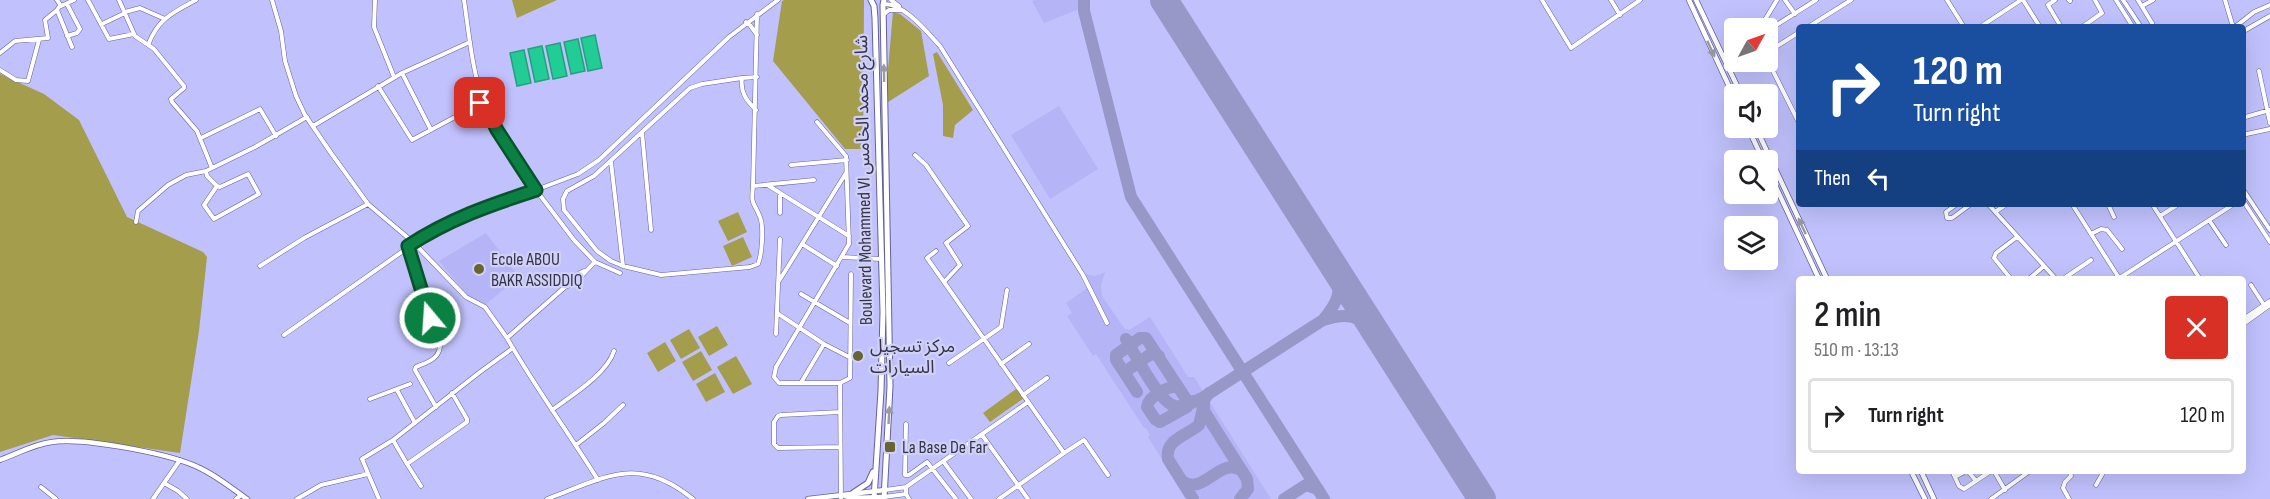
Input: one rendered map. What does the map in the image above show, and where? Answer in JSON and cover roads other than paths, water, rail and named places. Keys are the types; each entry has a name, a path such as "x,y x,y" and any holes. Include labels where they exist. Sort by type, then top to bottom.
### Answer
{"main road":[{"path":"872,3 883,3"},
{"name":"Boulevard Mohammed VI شارع محمد الخامس","path":"872,3 881,259 881,391 874,496"},
{"name":"Boulevard Mohammed VI شارع محمد الخامس","path":"883,3 890,381 884,495"},
{"path":"853,493 867,483 875,468"}],"street":[{"path":"57,0 72,47"},
{"path":"0,52 15,41 39,40 49,36 45,20 59,8 74,0"},
{"path":"88,0 111,40 134,34"},
{"path":"119,0 134,34 154,49 184,86 171,100 201,138 212,168"},
{"path":"147,46 156,27 196,0"},
{"path":"272,0 281,31 288,74 313,126 368,204 414,242 466,297 485,307 598,480"},
{"path":"375,0 374,27 394,77"},
{"path":"464,0 483,102 497,130 536,190 574,240 595,262 620,273"},
{"path":"284,335 437,227 578,174 599,160 746,22 778,0"},
{"path":"891,0 901,10"},
{"path":"1542,0 1572,48 1640,0"},
{"path":"1611,0 1620,15"},
{"path":"1689,0 1728,84"},
{"path":"1696,0 1736,84"},
{"path":"1766,18 1777,0"},
{"path":"1785,0 1795,14"},
{"path":"1778,24 1816,0"},
{"path":"1813,24 1851,0"},
{"path":"1947,0 1962,24"},
{"path":"1985,24 2022,0 2038,24"},
{"path":"2055,0 2048,5 2059,24"},
{"path":"2086,24 2102,13 2095,0"},
{"path":"2116,0 2131,24"},
{"path":"2123,0 2139,24"},
{"path":"2138,0 2152,23"},
{"path":"2142,6 2153,0"},
{"path":"2225,0 2233,24"},
{"path":"883,3 901,10 918,22 940,46 1083,275 1107,323"},
{"path":"67,4 80,29 77,33 67,36"},
{"path":"2238,24 2254,12 2270,5"},
{"path":"102,24 125,12 140,8 165,19"},
{"path":"883,15 889,10 901,10"},
{"path":"757,76 702,84 690,88 594,176 567,191 563,199 564,210 597,251 623,266 662,275 755,267 760,261 761,218 751,201 756,111 757,76 757,36 758,14"},
{"path":"2246,30 2270,16"},
{"path":"746,22 757,36"},
{"path":"1796,34 1771,50 1767,58 1796,118"},
{"path":"0,70 16,80 28,81 39,40"},
{"path":"313,126 394,77 470,42"},
{"path":"2259,71 2270,123"},
{"path":"402,73 411,96 431,130"},
{"path":"742,78 742,91 756,111"},
{"path":"378,86 410,139 414,140 483,102"},
{"path":"201,138 260,109 276,136"},
{"path":"2246,117 2268,111"},
{"path":"136,222 138,211 162,189 186,175 206,171 276,136 307,117"},
{"path":"817,123 844,153 847,160 849,244 776,367 774,377 780,383 801,381 840,383 850,378 851,274"},
{"path":"2246,134 2270,129"},
{"path":"642,131 651,230"},
{"path":"1761,138 1826,276"},
{"path":"915,155 926,165 968,226 946,243 960,265 944,282"},
{"path":"791,165 847,160"},
{"path":"611,161 623,266"},
{"path":"206,171 207,176 220,187 248,174 259,194 214,219 204,205 217,186"},
{"path":"779,281 847,172"},
{"path":"753,186 814,180"},
{"path":"768,186 849,237"},
{"path":"1778,192 1817,276"},
{"path":"780,195 780,213"},
{"path":"2246,200 2270,230"},
{"path":"2246,201 2270,242"},
{"path":"260,266 304,238 368,204"},
{"path":"1953,207 1946,212 1947,218 1952,218 1967,207"},
{"path":"1991,207 2053,276"},
{"path":"1995,212 2002,207"},
{"path":"2074,207 2117,276"},
{"path":"2109,207 2114,217"},
{"path":"2154,207 2198,276"},
{"path":"2160,216 2174,207"},
{"path":"2124,276 2229,207"},
{"path":"2210,219 2226,245"},
{"path":"2091,234 2101,229 2108,230 2122,249"},
{"path":"2008,276 1994,258 1996,253 2017,237"},
{"path":"776,334 780,239"},
{"path":"802,244 837,266"},
{"path":"408,246 440,347 439,354 434,359 416,367 415,370 436,407"},
{"path":"936,251 927,258 1064,453"},
{"path":"842,257 881,259"},
{"path":"2067,276 2091,260"},
{"path":"507,338 565,287 578,280 584,271 595,262"},
{"path":"2032,276 2044,266"},
{"path":"2251,285 2264,305"},
{"path":"949,363 1001,327 1007,290"},
{"path":"801,294 851,323"},
{"path":"2246,320 2270,303"},
{"path":"2246,320 2270,303"},
{"path":"777,313 824,344 851,358"},
{"path":"801,381 824,344"},
{"path":"1001,364 1029,344"},
{"path":"372,499 378,498 362,459 393,440 513,348"},
{"path":"552,410 608,364 614,351"},
{"path":"1023,395 1047,378"},
{"path":"840,383 842,497"},
{"path":"370,399 410,384"},
{"path":"397,390 415,423"},
{"path":"407,464 468,421 452,393"},
{"path":"884,495 906,487 1028,402"},
{"path":"576,445 608,420 622,405"},
{"path":"840,412 777,416 774,422 774,444 783,450 840,447"},
{"path":"906,424 905,475 909,475 927,462 956,499"},
{"path":"982,435 1028,499"},
{"path":"0,460 39,445 67,440 105,445 180,460 209,472 247,499"},
{"path":"393,440 421,486"},
{"path":"999,499 1084,440 1108,475"},
{"path":"153,499 180,460"},
{"path":"943,461 971,499"},
{"path":"547,499 598,480 641,472 665,480 693,499"},
{"path":"297,499 321,485 368,474"},
{"path":"1912,474 1925,499"},
{"path":"1922,474 1935,499"},
{"path":"1954,474 1963,489 1988,474"},
{"path":"1955,477 1961,474"},
{"path":"1970,474 1976,481"},
{"path":"1995,474 2005,490"},
{"path":"1991,499 2026,474"},
{"path":"2069,499 2063,488 2071,474"},
{"path":"2096,485 2102,474"},
{"path":"164,483 186,499"},
{"path":"41,487 56,499"},
{"path":"906,487 909,499"},
{"path":"842,497 853,493 874,496"},
{"path":"808,499 842,497 859,499 906,494"},
{"path":"236,499 241,495"}],"place":[{"name":"Ecole ABOU BAKR ASSIDDIQ","path":"479,269"},
{"name":"مركز تسجيل السيارات","path":"858,356"},
{"name":"La Base De Far","path":"890,447"}]}
